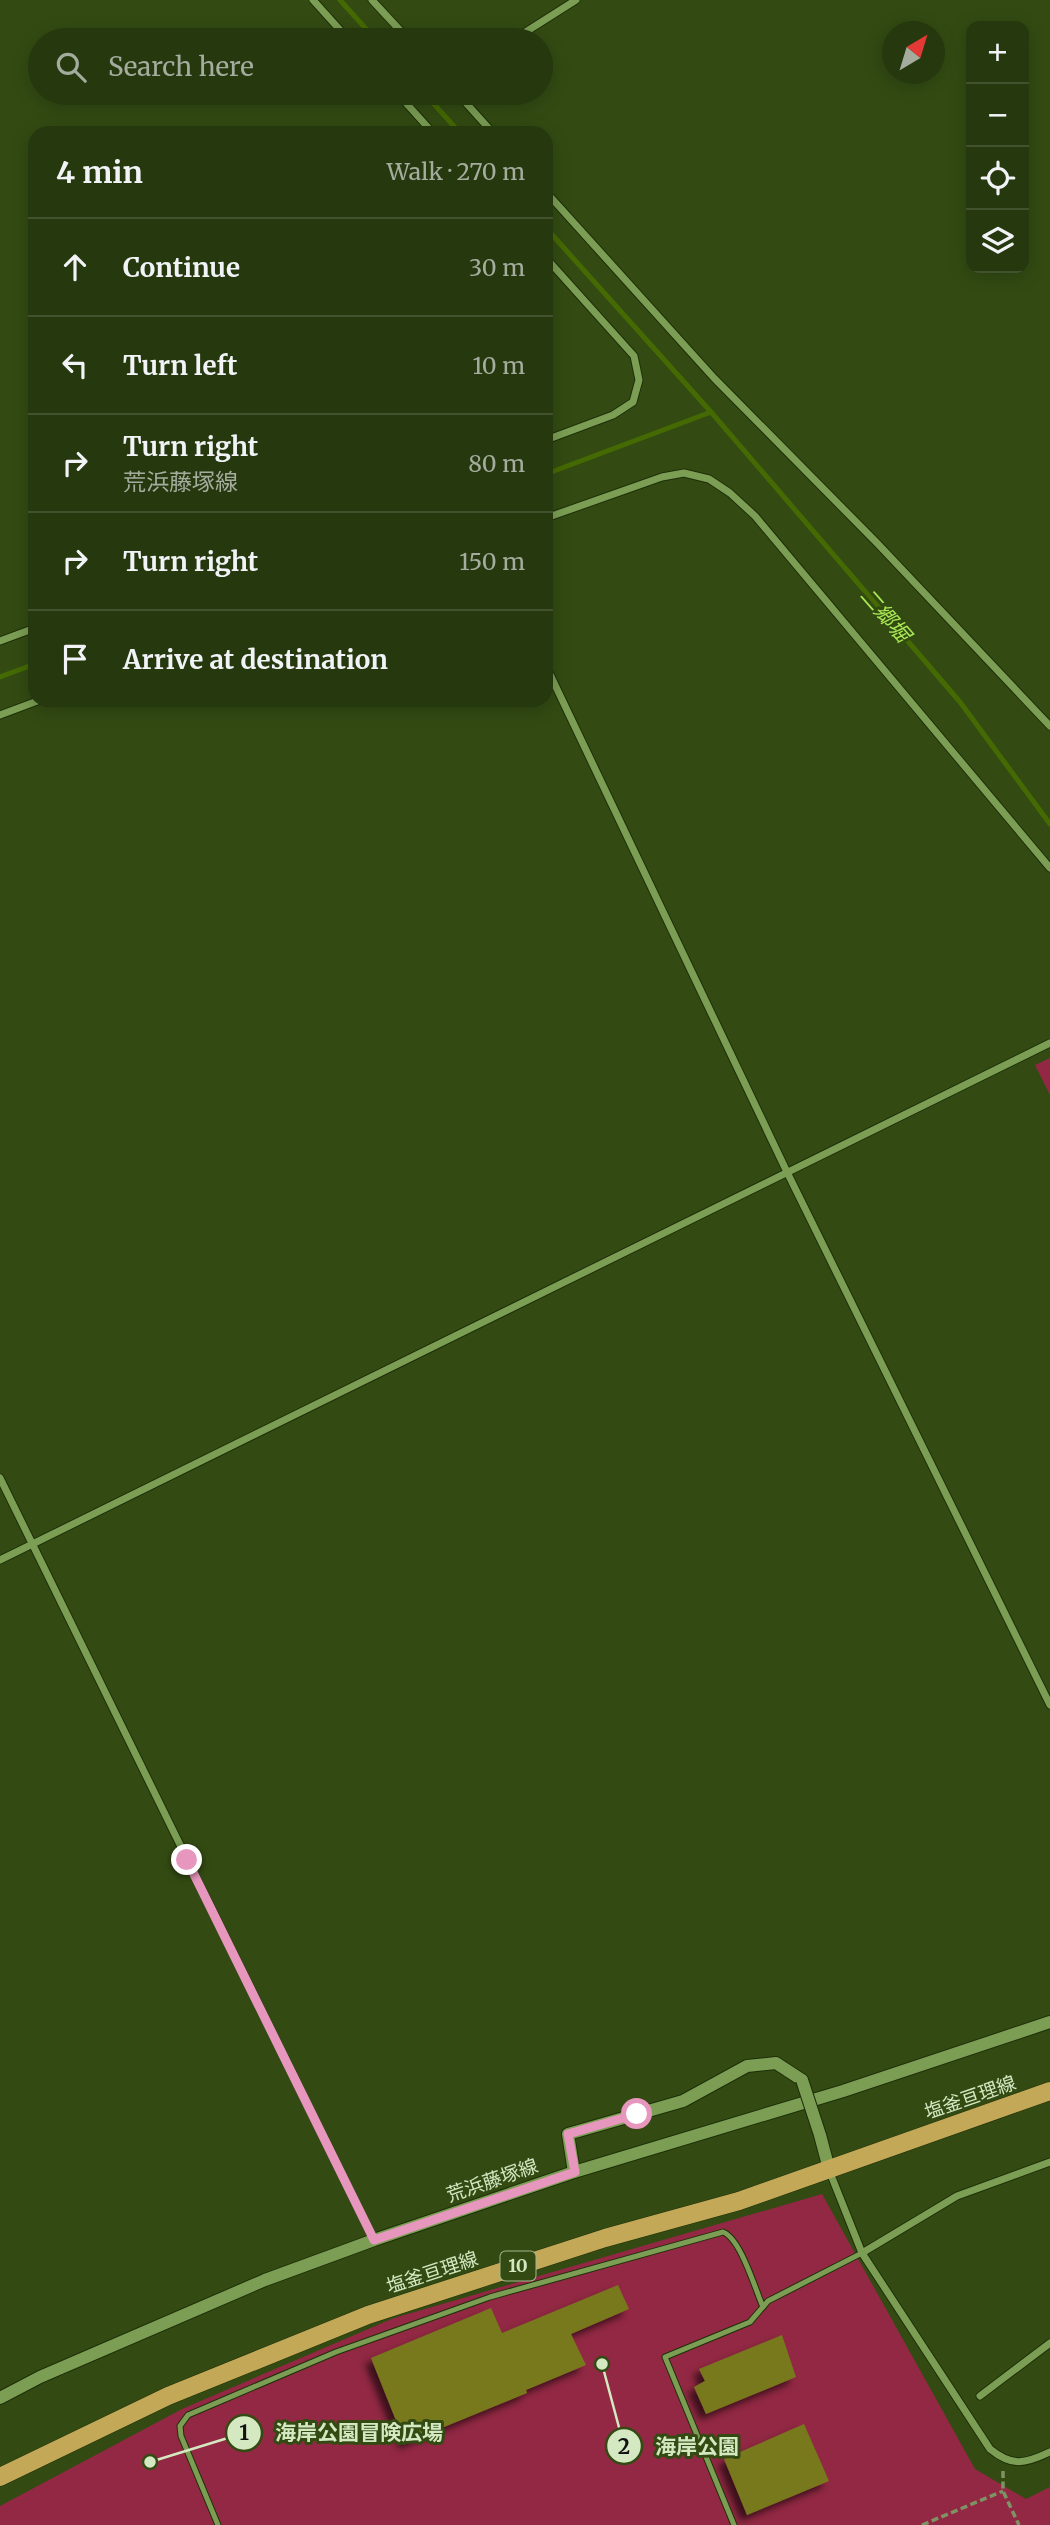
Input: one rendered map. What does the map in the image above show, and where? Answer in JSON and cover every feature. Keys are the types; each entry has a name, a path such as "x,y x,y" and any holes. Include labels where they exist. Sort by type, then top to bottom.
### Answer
{"main road":[{"name":"塩釜亘理線","path":"0,2477 168,2396 368,2315 606,2238 739,2201 1050,2091"}],"street":[{"path":"313,0 338,28"},
{"path":"372,0 398,28"},
{"path":"532,28 576,0"},
{"path":"408,105 427,126"},
{"path":"468,105 487,126"},
{"path":"553,200 714,378 877,543 1050,726"},
{"path":"553,266 634,356 639,380 633,402 613,415 553,437"},
{"path":"553,516 662,477 684,472 709,479 730,493 755,516 1050,868"},
{"path":"0,641 28,631"},
{"path":"553,681 788,1172 1050,1704"},
{"path":"0,715 28,704"},
{"path":"0,1560 1050,1043"},
{"path":"0,1478 374,2240"},
{"name":"荒浜藤塚線","path":"0,2398 40,2377 265,2280 374,2240 575,2172 844,2091 1050,2022"},
{"path":"575,2172 568,2134 682,2101 747,2066 776,2063 802,2080 829,2169 862,2253 990,2449 1003,2460 1019,2462 1050,2452"},
{"path":"862,2253 957,2196 1050,2162"},
{"path":"980,2396 1050,2343"}],"lane":[{"path":"218,2525 181,2436 180,2426 188,2415 336,2353 490,2297 723,2232 730,2235 737,2245 763,2307"},
{"path":"734,2525 665,2357 750,2322 768,2301 862,2253"}],"path":[{"path":"1003,2460 1003,2491 1019,2525"},
{"path":"922,2525 1003,2491"}],"shaded area":[{"path":"1050,1058 1050,1095 1035,1065"},
{"path":"822,2194 975,2469 1026,2499 1050,2487 1050,2525 0,2525 0,2506 182,2409 394,2318"}],"building":[{"path":"618,2285 629,2309 571,2334 586,2365 526,2390 527,2393 405,2443 371,2358 491,2308 502,2333"},
{"path":"782,2335 796,2377 706,2414 694,2387 705,2381 699,2369"},
{"path":"804,2424 829,2481 747,2515 724,2459"}],"waterway":[{"path":"340,0 365,28"},
{"path":"435,105 454,126"},
{"name":"二郷堀","path":"553,236 711,412 960,702 1050,824"},
{"path":"553,471 711,412"},
{"path":"0,677 28,667"}],"place":[{"name":"海岸公園","path":"602,2364"},
{"name":"海岸公園冒険広場","path":"150,2462"}],"route":[{"path":"187,1860 374,2240 575,2172 568,2134 637,2114"}]}
